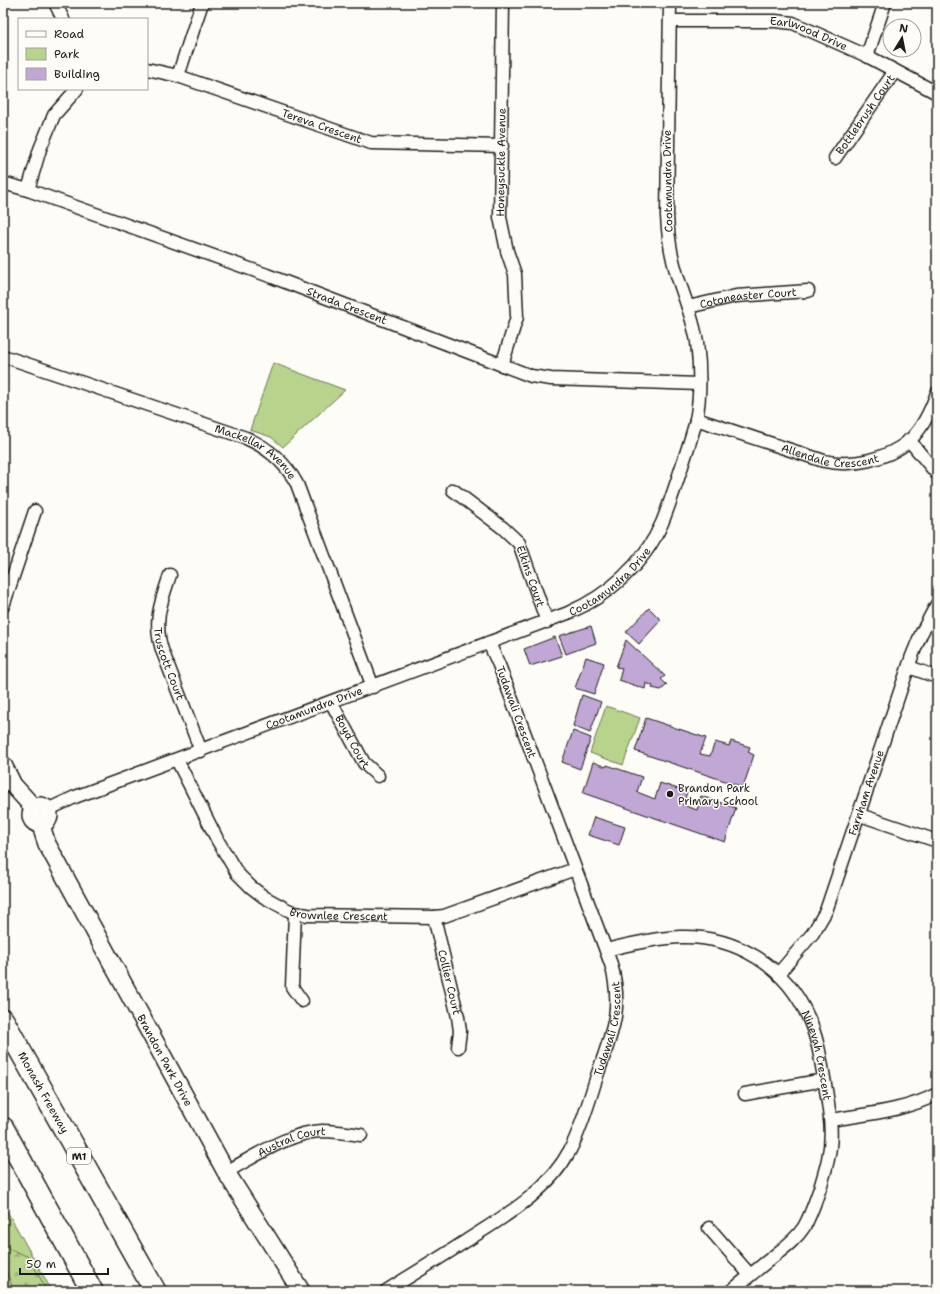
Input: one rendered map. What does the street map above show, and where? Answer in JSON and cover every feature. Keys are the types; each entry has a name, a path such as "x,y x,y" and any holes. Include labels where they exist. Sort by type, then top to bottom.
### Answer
{"highway":[{"name":"Monash Freeway","path":"3,1020 154,1291"},
{"path":"3,1128 92,1291"}],"street":[{"path":"178,76 202,3"},
{"name":"Honeysuckle Avenue","path":"502,366 517,317 514,274 507,251 500,216 504,3"},
{"name":"Cootamundra Drive","path":"41,814 75,797 547,622 585,606 618,581 629,571 642,555 659,530 668,508 696,419 699,384 697,341 674,263 668,233 670,3"},
{"path":"867,56 885,3"},
{"path":"56,4 63,18"},
{"name":"Earlwood Drive","path":"670,21 785,22 802,26 867,56 937,93"},
{"name":"Tereva Crescent","path":"148,69 178,76 371,143 502,146"},
{"name":"Bottlebrush Court","path":"834,158 896,71"},
{"path":"28,190 40,149 54,115 76,90"},
{"name":"Strada Crescent","path":"3,183 28,190 267,275 531,376 551,379 699,384"},
{"name":"Cotoneaster Court","path":"688,307 736,296 808,291"},
{"name":"Mackellar Avenue","path":"3,356 246,438 265,447 276,456 288,468 301,492 373,687"},
{"name":"Allendale Crescent","path":"696,419 824,461 836,464 861,462 894,450 909,440 926,418 937,393"},
{"path":"909,440 937,474"},
{"name":"Elkins Court","path":"453,490 503,528 519,543 547,622"},
{"path":"3,606 34,511"},
{"name":"Truscott Court","path":"170,575 159,612 157,627 158,634 162,650 201,751"},
{"name":"Farnham Avenue","path":"779,973 810,937 822,919 860,815 921,634 937,604"},
{"name":"Tudawali Crescent","path":"386,1291 502,1218 542,1188 561,1165 578,1133 610,1036 617,1007 616,983 611,964 490,643"},
{"path":"909,667 937,677"},
{"name":"Boyd Court","path":"331,702 364,763 378,776"},
{"name":"Brownlee Crescent","path":"177,760 218,841 237,873 264,897 295,913 315,916 434,918 449,915 575,869"},
{"path":"3,765 13,785 41,814"},
{"name":"Brandon Park Drive","path":"41,814 46,844 226,1172 301,1291"},
{"path":"860,815 937,841"},
{"path":"295,913 292,987 302,1001"},
{"name":"Collier Court","path":"434,918 458,1017 460,1031 458,1046"},
{"name":"Ninevah Crescent","path":"606,950 647,941 672,938 687,937 712,939 750,953 767,963 779,973 799,1000 808,1016 817,1042 831,1120 831,1141 828,1159 814,1204 807,1221 797,1236 792,1242 731,1291"},
{"path":"745,1094 824,1080"},
{"path":"831,1120 899,1108 920,1102 937,1094"},
{"name":"Austral Court","path":"226,1172 287,1139 304,1133 321,1131 361,1135"},
{"path":"709,1228 750,1275"}],"path":[{"path":"3,1277 9,1291"}],"green space":[{"path":"273,363 345,390 283,447 271,437 250,430"},
{"path":"606,706 640,718 623,765 590,753"},
{"path":"3,1204 52,1291 3,1291"},
{"path":"3,1246 29,1257 47,1291 38,1291 33,1287 14,1291 3,1263"}],"building":[{"path":"649,608 661,620 639,644 626,632"},
{"path":"591,626 596,643 566,654 559,636"},
{"path":"555,637 562,656 530,666 524,649"},
{"path":"626,640 665,676 661,679 667,685 661,690 652,688 653,686 646,683 645,689 619,680 622,668 616,667"},
{"path":"586,657 604,663 594,694 575,688"},
{"path":"582,695 601,702 590,733 573,726"},
{"path":"646,718 706,738 700,754 710,756 715,742 729,746 731,741 750,747 748,752 754,755 743,787 635,751"},
{"path":"573,731 591,738 580,769 562,762"},
{"path":"593,762 606,767 607,765 642,777 637,792 655,799 660,783 687,792 683,805 697,810 701,796 736,808 725,842 583,793"},
{"path":"594,817 625,827 619,845 588,835"}],"place":[{"name":"Brandon Park Primary School","path":"670,794"}]}
